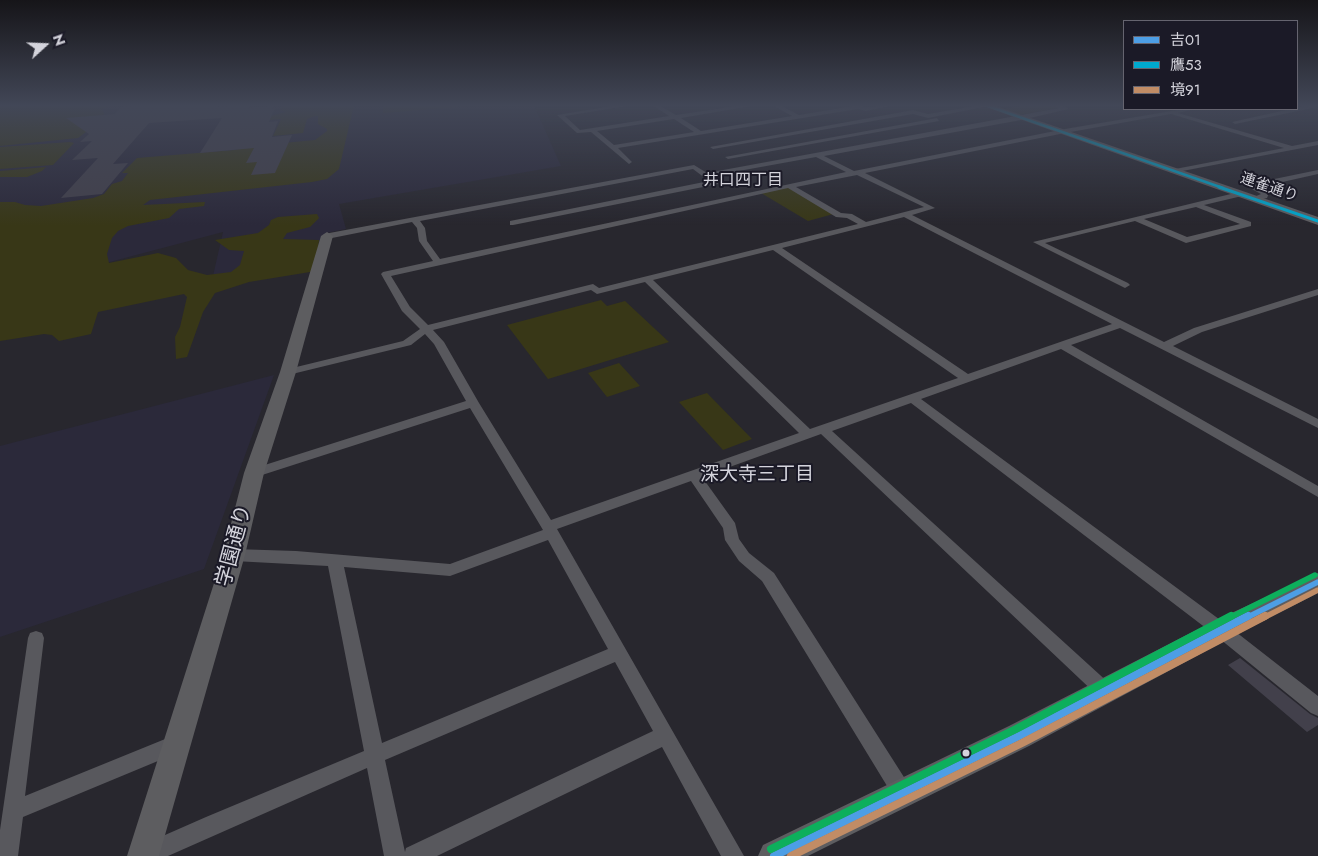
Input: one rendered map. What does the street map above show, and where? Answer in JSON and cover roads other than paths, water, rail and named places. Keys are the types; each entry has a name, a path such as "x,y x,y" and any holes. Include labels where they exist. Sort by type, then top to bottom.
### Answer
{"main road":[{"name":"連雀通り","path":"1098,145 1253,199 1315,218"},
{"name":"学園通り","path":"143,856 234,554 254,473 288,372 326,236"},
{"path":"774,856 1105,691 1318,582"}],"street":[{"path":"611,145 629,162"},
{"path":"614,147 626,145"},
{"path":"726,145 713,148 746,168"},
{"path":"728,157 796,145"},
{"path":"706,175 865,145"},
{"path":"512,223 788,186 1000,145"},
{"path":"1281,145 1292,148"},
{"path":"1172,171 1308,145"},
{"path":"288,372 407,343 426,329 593,287 597,291 931,208 815,154"},
{"path":"326,236 694,167 715,182 646,206 438,262 386,274 406,309 439,342 473,403 550,529 733,856"},
{"path":"1253,199 1264,196 1265,193 1253,186 1318,172"},
{"path":"788,186 839,215 849,216 866,225"},
{"path":"1126,285 1037,242 1239,194"},
{"path":"1136,218 1186,240 1248,224 1196,204"},
{"path":"906,215 1318,424"},
{"path":"414,219 421,228 423,241 438,262"},
{"path":"775,247 967,379"},
{"path":"647,279 1105,691"},
{"path":"1164,346 1198,330 1318,292"},
{"path":"234,554 450,570 550,529 694,475 1121,324"},
{"path":"1062,345 1318,492"},
{"path":"912,398 1221,630 1318,707"},
{"path":"254,473 473,403"},
{"path":"694,475 730,527 732,540 744,557 768,577 902,792"},
{"path":"335,560 395,856"},
{"path":"7,856 36,638"},
{"path":"143,856 213,824 619,652"},
{"path":"414,856 666,735"},
{"path":"14,811 177,743"}],"district":[{"name":"井口四丁目","path":"743,181"},
{"name":"深大寺三丁目","path":"757,475"}]}
